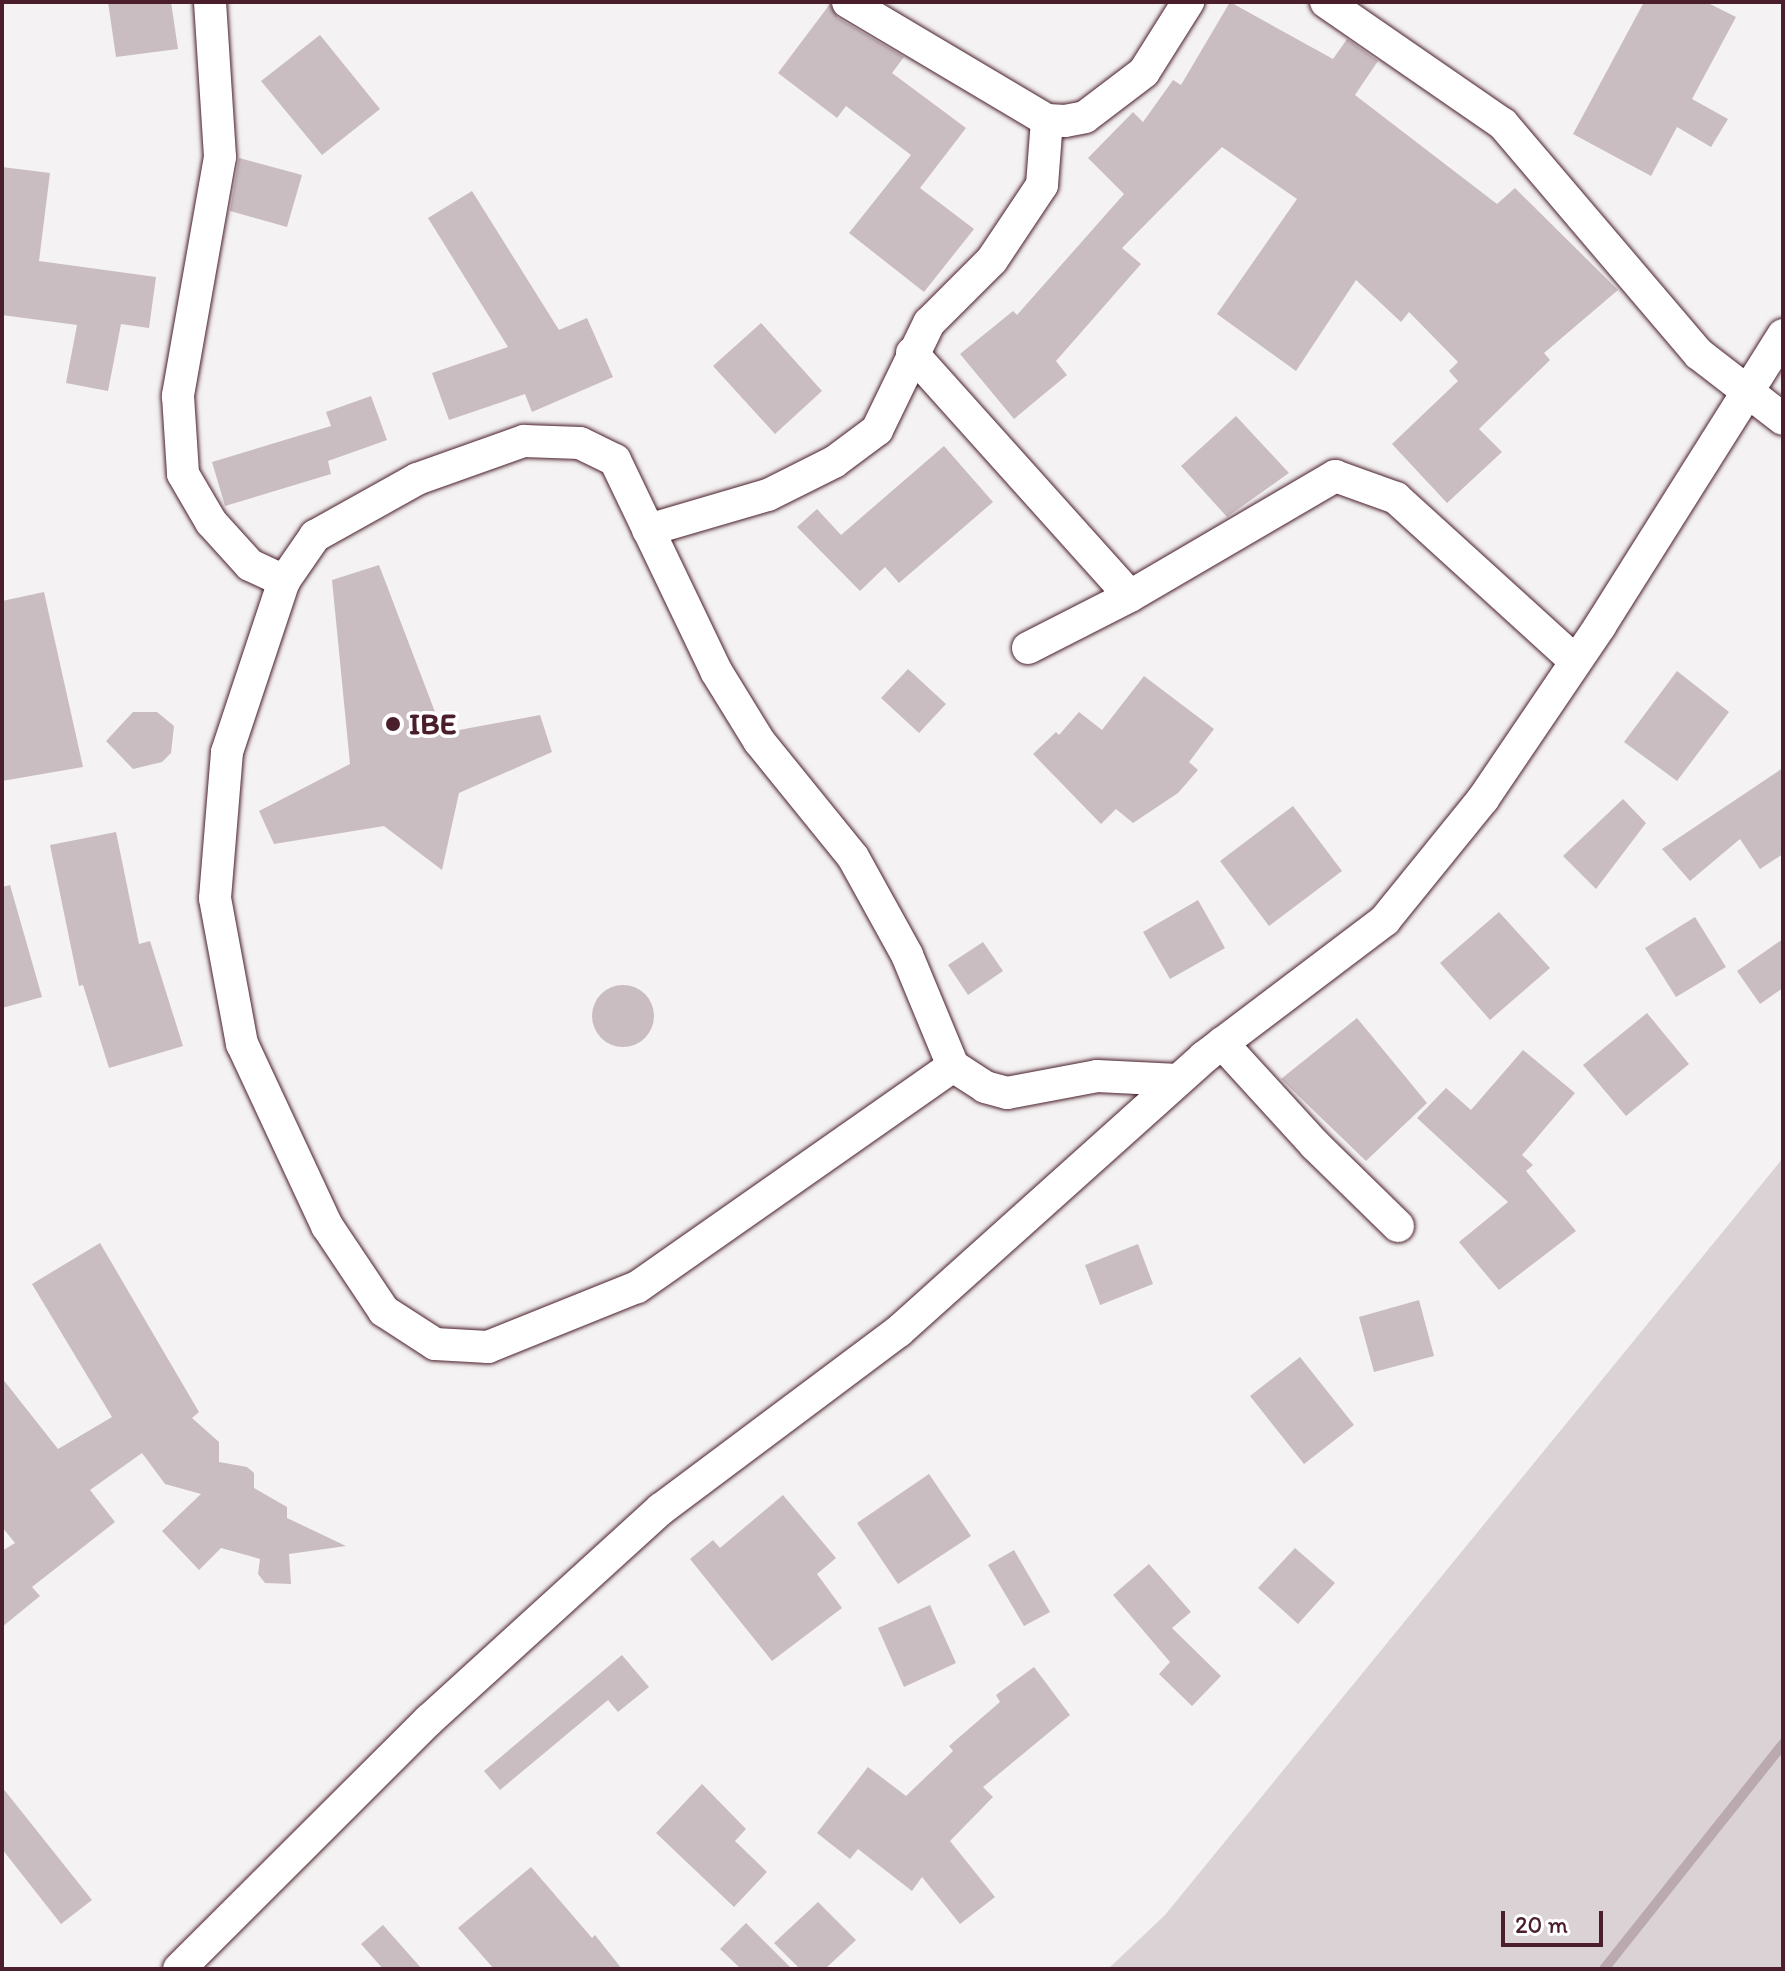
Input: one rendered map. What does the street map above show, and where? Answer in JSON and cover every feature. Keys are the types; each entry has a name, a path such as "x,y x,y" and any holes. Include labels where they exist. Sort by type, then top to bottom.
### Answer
{"street":[{"path":"210,2 220,157 178,396 183,474 211,522 250,565 284,581"},
{"path":"848,2 1047,120 1085,117 1144,72 1188,2"},
{"path":"1326,2 1503,124 1534,155 1655,306 1699,354 1783,419"},
{"path":"648,530 768,495 834,462 877,430 904,382 912,353 929,323 992,260 1042,185 1047,120"},
{"path":"179,1969 429,1720 661,1509 899,1331 1178,1080 1385,920 1483,799 1575,661 1744,389 1783,335"},
{"path":"912,353 1130,596"},
{"path":"953,1066 637,1287 488,1347 435,1344 384,1311 327,1226 242,1044 215,898 227,752 284,581 315,536 417,479 524,441 580,443 615,460 716,671 759,741 860,869 907,955 953,1066 985,1087 1007,1093 1097,1076 1178,1080"},
{"path":"1028,648 1130,596 1335,476 1396,498 1575,661"},
{"path":"1222,1043 1315,1145 1398,1226"}],"shaded area":[{"path":"1783,1158 1783,1969 1108,1969 1165,1915"}],"building":[{"path":"108,2 171,2 178,49 116,57"},
{"path":"1230,2 1333,59 1347,39 1378,61 1355,95 1497,204 1515,188 1618,290 1544,353 1550,360 1479,429 1502,452 1447,503 1392,444 1458,381 1449,371 1458,362 1409,312 1401,322 1356,280 1296,371 1217,314 1297,199 1222,147 1122,248 1141,264 1056,361 1067,375 1014,419 960,354 1013,311 1017,315 1124,194 1088,158 1133,112 1143,122 1173,80 1181,85"},
{"path":"1644,2 1706,2 1736,17 1692,99 1728,119 1711,147 1677,127 1651,176 1573,134"},
{"path":"830,4 838,18 904,57 892,73 966,128 920,188 974,229 924,292 849,233 911,155 846,106 837,118 778,73"},
{"path":"320,35 380,109 322,155 261,81"},
{"path":"239,158 302,175 287,227 230,211"},
{"path":"2,167 50,173 39,261 156,277 149,328 121,324 108,391 66,383 77,325 2,315"},
{"path":"472,191 559,330 587,318 613,377 532,412 525,394 449,420 432,373 508,347 428,218"},
{"path":"761,323 822,391 775,434 713,366"},
{"path":"371,396 387,440 328,461 331,474 225,506 212,462 331,426 326,412"},
{"path":"1236,416 1289,473 1227,517 1181,466"},
{"path":"944,446 993,502 899,583 885,567 860,591 797,527 817,509 841,535"},
{"name":"IBE","path":"379,565 443,733 540,715 552,752 459,793 442,870 384,826 274,844 259,811 350,764 332,580"},
{"path":"44,592 83,767 2,781 2,601"},
{"path":"908,669 946,704 919,733 881,698"},
{"path":"1677,671 1729,712 1677,781 1624,742"},
{"path":"1144,676 1214,729 1189,762 1198,770 1178,793 1133,823 1116,809 1101,824 1033,754 1056,732 1059,735 1079,712 1102,730"},
{"path":"133,712 157,712 174,726 171,753 162,762 133,769 106,741"},
{"path":"1783,768 1783,854 1760,869 1740,839 1690,881 1662,849"},
{"path":"1623,799 1646,823 1596,889 1563,856"},
{"path":"1293,806 1342,871 1269,926 1220,861"},
{"path":"116,832 139,944 150,941 183,1046 109,1068 83,985 79,986 50,845"},
{"path":"10,885 42,997 2,1008 2,887"},
{"path":"1198,900 1225,948 1170,979 1143,932"},
{"path":"1499,912 1550,968 1490,1020 1440,963"},
{"path":"1695,917 1726,967 1676,997 1645,948"},
{"path":"1783,939 1783,988 1760,1004 1737,971"},
{"path":"983,942 1003,971 968,995 948,965"},
{"path":"623,985 635,987 645,994 652,1004 652,1028 645,1038 635,1045 623,1047 611,1045 601,1038 594,1028 592,1016 594,1004 601,994 611,987"},
{"path":"1647,1013 1689,1064 1626,1116 1583,1065"},
{"path":"1357,1018 1427,1103 1366,1161 1281,1079"},
{"path":"1523,1050 1575,1093 1522,1155 1533,1165 1526,1171 1576,1231 1499,1290 1459,1242 1508,1202 1417,1118 1446,1088 1471,1110"},
{"path":"100,1243 199,1412 192,1418 219,1442 219,1462 247,1467 254,1473 254,1488 287,1507 287,1518 346,1546 289,1554 291,1584 265,1583 258,1574 260,1559 221,1548 199,1570 162,1531 201,1494 165,1484 142,1453 90,1490 115,1522 32,1587 40,1596 2,1627 2,1551 15,1543 2,1527 2,1378 58,1449 112,1417 32,1284"},
{"path":"1138,1244 1153,1284 1100,1305 1085,1265"},
{"path":"1419,1300 1434,1356 1374,1372 1359,1317"},
{"path":"1300,1357 1354,1425 1304,1464 1250,1396"},
{"path":"929,1474 971,1536 898,1584 857,1523"},
{"path":"783,1495 836,1558 817,1574 842,1608 772,1661 690,1559 713,1540 720,1548"},
{"path":"1295,1548 1335,1583 1298,1624 1258,1588"},
{"path":"1014,1550 1050,1612 1024,1626 988,1565"},
{"path":"1149,1564 1191,1612 1172,1628 1221,1676 1192,1706 1159,1674 1170,1662 1113,1595"},
{"path":"930,1605 956,1663 904,1687 878,1628"},
{"path":"622,1655 649,1687 618,1712 608,1700 500,1790 484,1771"},
{"path":"1034,1667 1070,1715 983,1787 993,1797 950,1841 995,1897 960,1924 922,1877 912,1891 858,1849 850,1859 817,1833 868,1767 906,1796 953,1751 949,1746 1000,1702 996,1695"},
{"path":"702,1784 746,1829 735,1841 767,1872 734,1907 656,1833"},
{"path":"2,1787 92,1900 61,1924 2,1849"},
{"path":"531,1867 592,1938 595,1935 622,1969 494,1969 458,1928"},
{"path":"818,1902 856,1940 825,1969 800,1969 774,1943"},
{"path":"746,1923 792,1969 741,1969 720,1949"},
{"path":"383,1925 422,1969 383,1969 361,1944"}],"waterway":[{"path":"1604,1969 1783,1744"}],"place":[{"name":"IBE","path":"393,724"}]}
